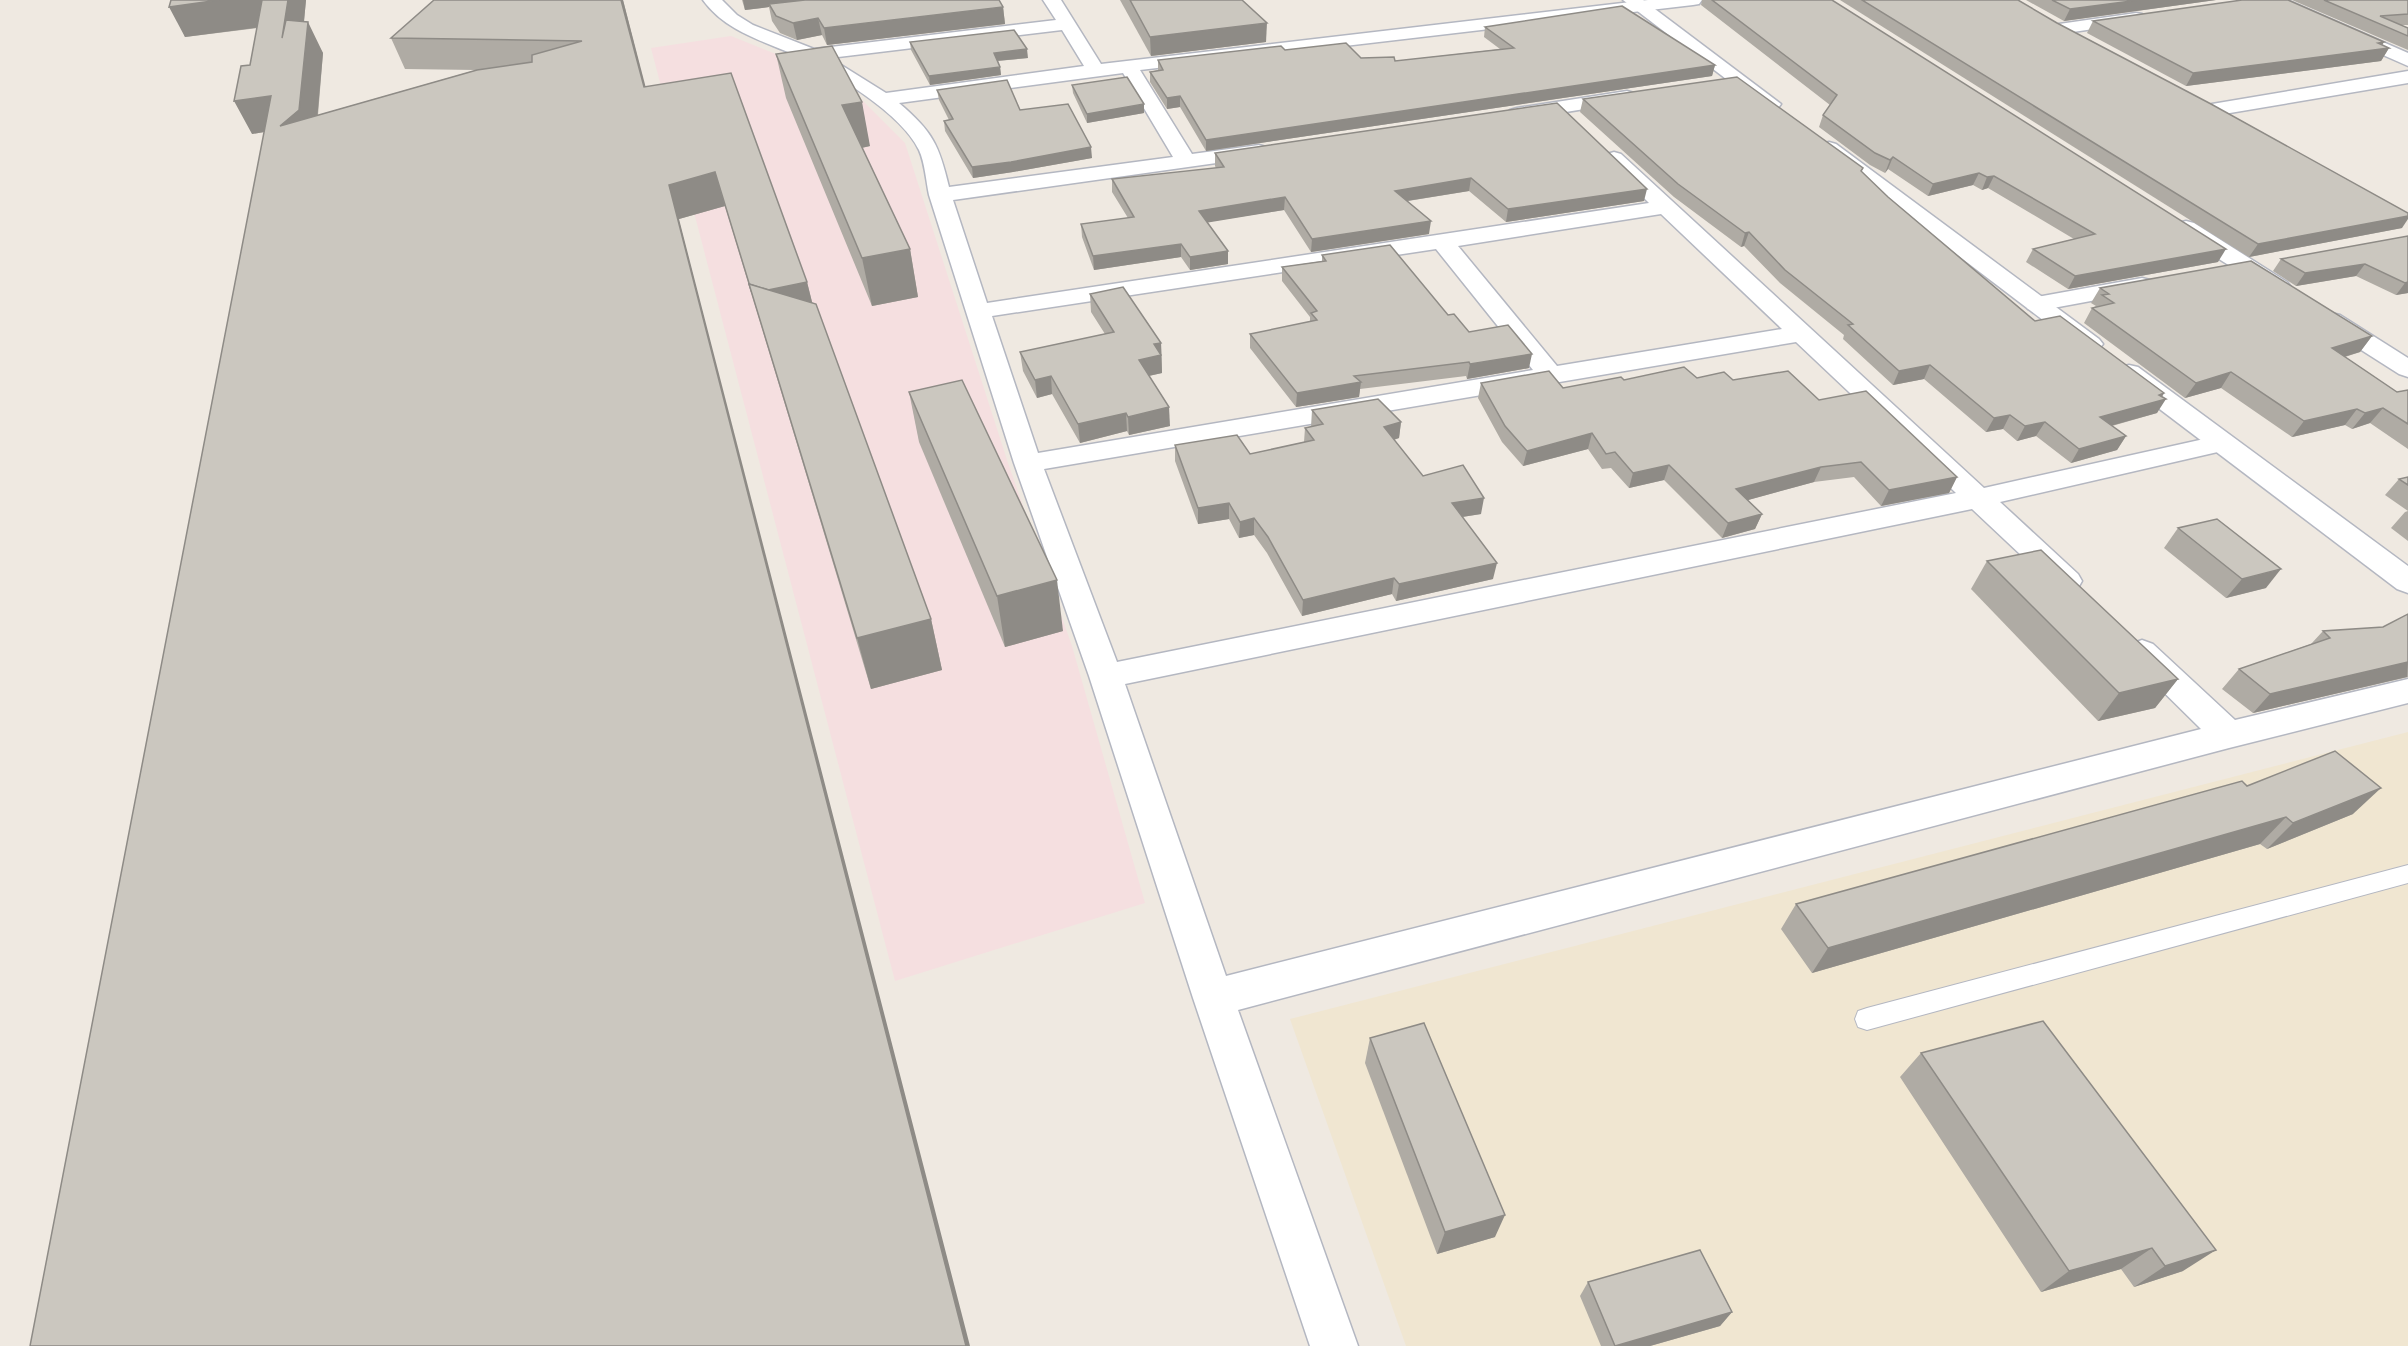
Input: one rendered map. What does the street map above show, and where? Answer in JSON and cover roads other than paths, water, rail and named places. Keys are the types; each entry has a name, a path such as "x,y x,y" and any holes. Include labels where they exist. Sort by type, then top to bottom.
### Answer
{"street":[{"path":"1052,0 1096,70"},
{"path":"883,99 1096,70 1636,3 1693,0"},
{"path":"2268,1 2408,60"},
{"path":"1636,3 1727,82 1785,115"},
{"path":"721,9 764,15"},
{"path":"721,9 764,37 812,55 883,99 913,125 930,151 940,195 980,311 1028,463 1106,676 1213,998 1334,1346"},
{"path":"2060,28 2154,16"},
{"path":"2039,17 2090,45"},
{"path":"812,55 1065,24"},
{"path":"1128,66 1187,162"},
{"path":"2212,110 2408,76"},
{"path":"1502,116 1649,94"},
{"path":"2191,99 2243,127"},
{"path":"1560,107 2091,604"},
{"path":"1813,136 2408,582"},
{"path":"940,195 1280,148"},
{"path":"980,311 1667,207"},
{"path":"2164,215 2293,296"},
{"path":"1441,240 1550,375"},
{"path":"2210,272 2280,259"},
{"path":"2037,304 2164,280"},
{"path":"2312,308 2408,369"},
{"path":"1028,463 1802,333"},
{"path":"1106,676 1979,498 2222,443"},
{"path":"2117,629 2229,735"},
{"path":"1213,998 2229,735 2408,691"}],"lane":[{"path":"1867,1020 2408,874"}]}
